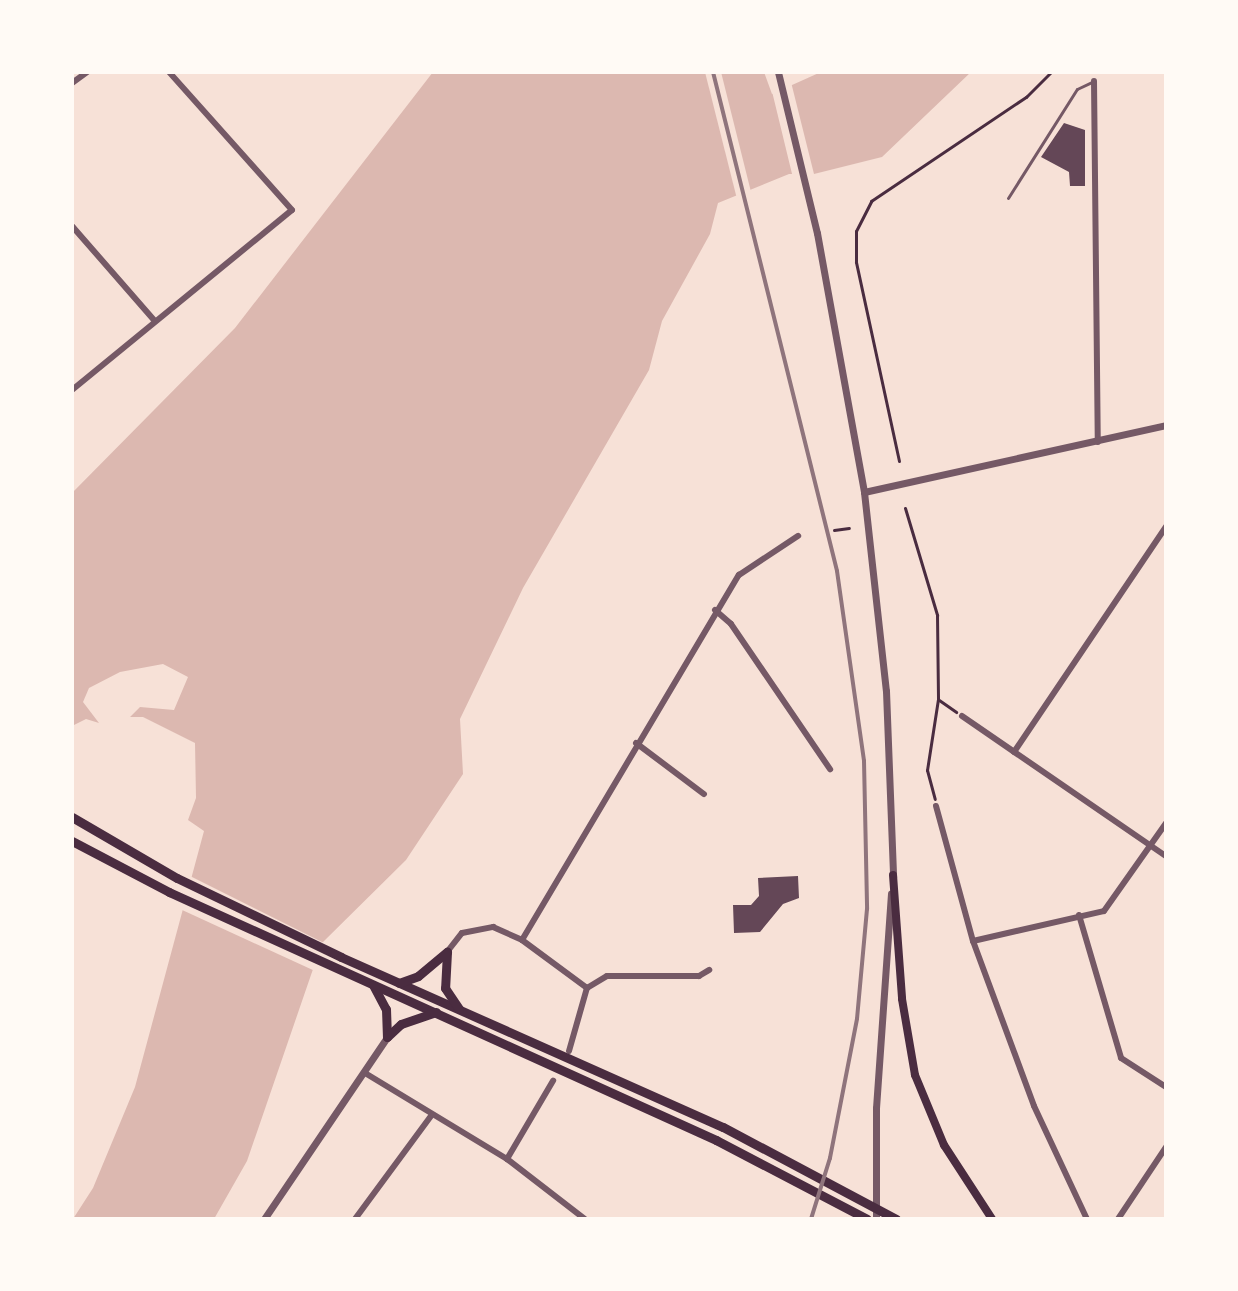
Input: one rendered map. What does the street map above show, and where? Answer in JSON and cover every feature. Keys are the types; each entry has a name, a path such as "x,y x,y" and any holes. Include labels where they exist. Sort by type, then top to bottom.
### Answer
{"main road":[{"path":"72,817 177,878 341,957 792,1162 896,1219"},
{"path":"72,841 169,892 436,1012 790,1178 867,1219"},
{"path":"893,875 902,999 915,1075 944,1145 992,1219"},
{"path":"399,983 418,976 447,952"},
{"path":"447,952 445,988 459,1009"},
{"path":"373,985 386,1009 387,1037"},
{"path":"387,1037 413,1018 436,1012"}],"street":[{"path":"72,83 87,72"},
{"path":"72,390 292,210 169,72"},
{"path":"778,72 817,233 864,492 886,691 893,875 876,1108 876,1219"},
{"path":"1094,81 1098,442"},
{"path":"72,226 155,321"},
{"path":"864,492 1166,425"},
{"path":"1014,752 1166,527"},
{"path":"522,940 715,610 739,575 798,536"},
{"path":"715,610 731,624 830,769"},
{"path":"962,716 1166,856"},
{"path":"636,743 704,794"},
{"path":"936,806 973,941 1034,1106 1087,1219"},
{"path":"973,941 1104,911 1166,823"},
{"path":"1079,915 1121,1058 1166,1087"},
{"path":"447,952 462,933 482,926 522,940 587,988"},
{"path":"569,1051 587,988 607,976 699,976 709,970"},
{"path":"264,1219 387,1037"},
{"path":"365,1073 431,1116 507,1159 585,1219"},
{"path":"507,1159 553,1081"},
{"path":"355,1219 431,1116"},
{"path":"1118,1219 1166,1147"}],"lane":[{"path":"1008,198 1077,89 1094,81"}],"path":[{"path":"899,461 856,262 856,231 871,201 1026,97 1051,72"},
{"path":"905,508 906,520 937,615 938,699 927,770 936,806"},
{"path":"899,522 906,520"},
{"path":"834,530 849,528"},
{"path":"938,699 962,716"}],"shaded area":[{"path":"433,72 764,72 772,94 821,72 971,72 882,157 814,174 789,174 718,203 710,234 662,321 649,370 523,588 460,719 463,774 406,860 322,943 247,1161 214,1219 73,1219 93,1188 135,1087 204,831 188,820 196,798 195,743 143,717 130,717 140,707 174,710 188,677 163,664 120,672 89,688 83,702 99,723 86,719 72,726 72,493 235,328"}],"pier":[{"path":"705,72 721,72 751,192 737,199"},
{"path":"769,79 774,89 791,82 815,178 793,178"},
{"path":"188,875 326,944 315,971 180,909"}],"building":[{"path":"1064,123 1085,130 1085,186 1070,186 1069,172 1041,157"},
{"path":"798,876 799,898 783,904 760,932 734,933 733,905 751,905 759,896 758,878"}],"railway":[{"path":"713,72 837,571 864,761 867,909 857,1019 830,1158 811,1219"}]}
